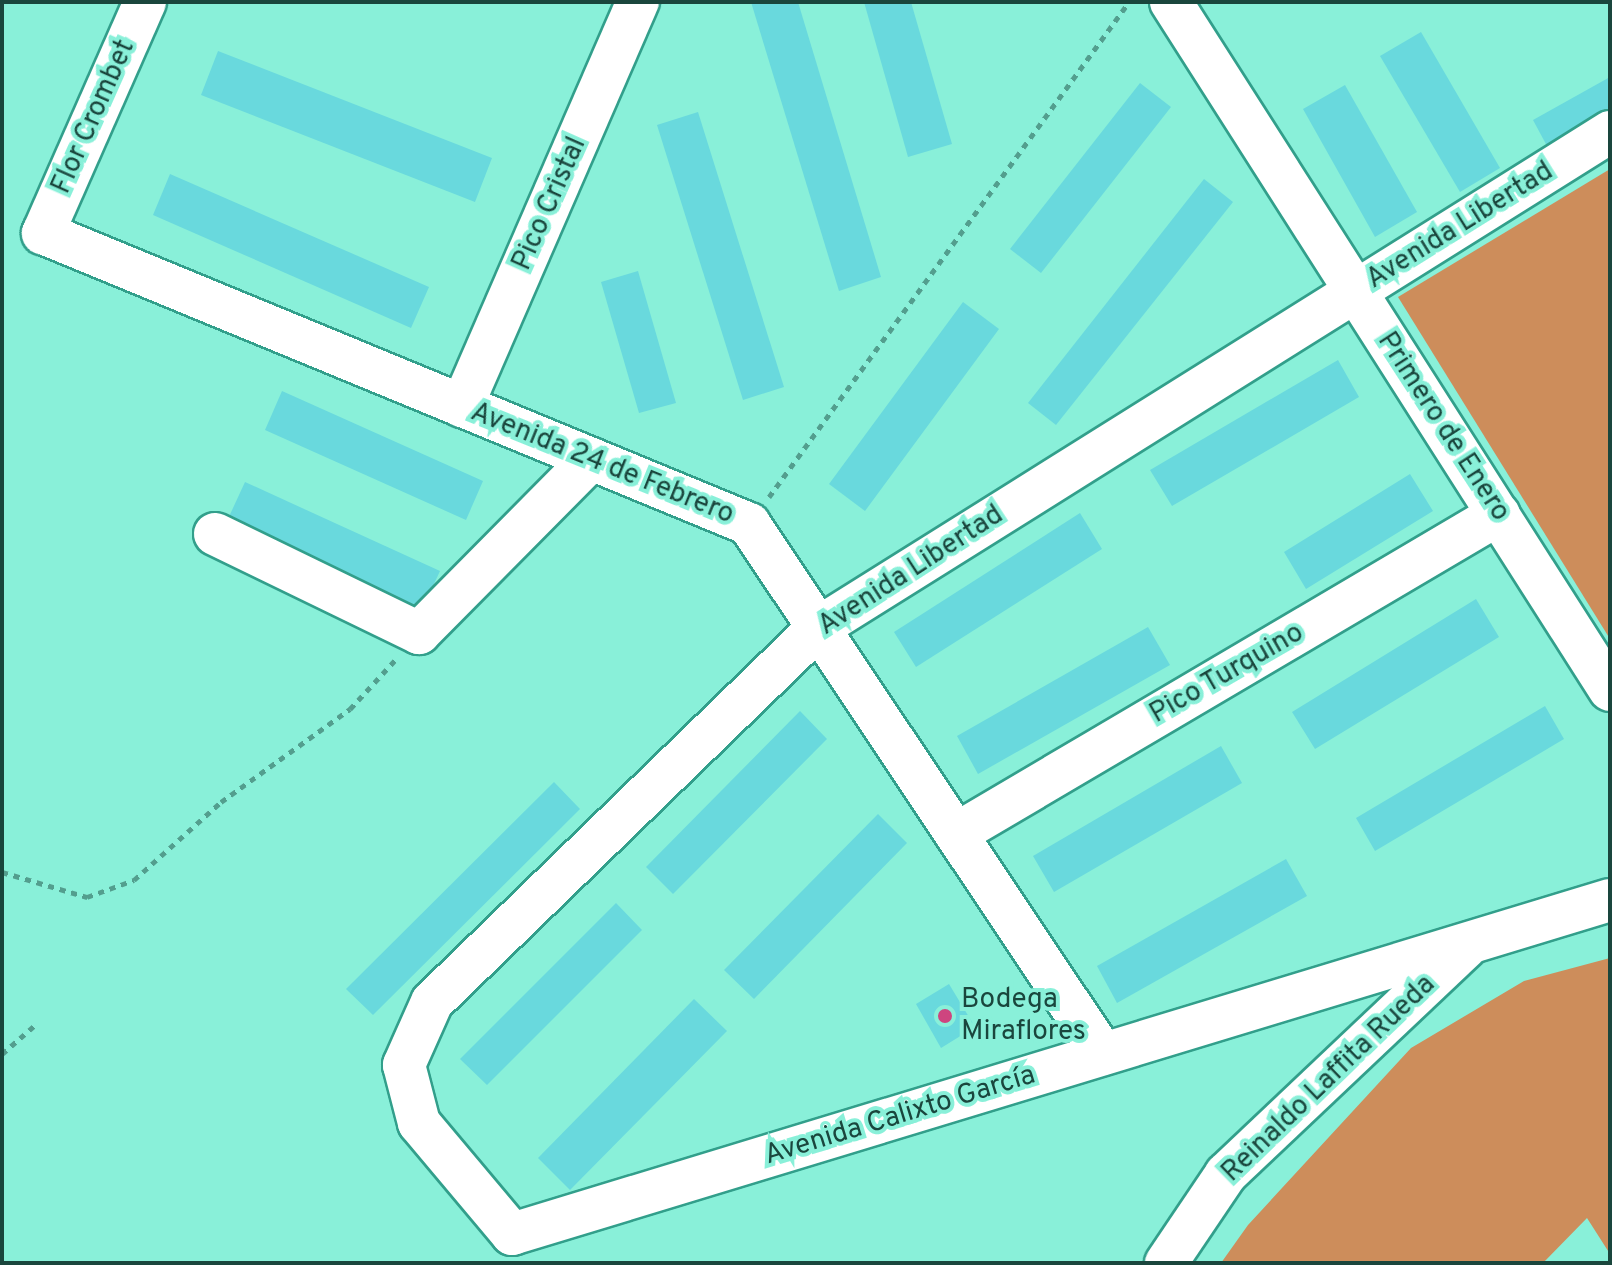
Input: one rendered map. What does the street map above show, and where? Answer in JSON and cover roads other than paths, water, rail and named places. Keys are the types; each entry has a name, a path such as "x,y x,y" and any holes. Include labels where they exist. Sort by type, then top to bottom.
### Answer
{"street":[{"name":"Flor Crombet","path":"43,233 145,2"},
{"name":"Pico Cristal","path":"462,406 638,2"},
{"name":"Primero de Enero","path":"1171,2 1610,690"},
{"name":"Avenida Libertad","path":"512,1234 419,1123 404,1065 432,1002 818,628 1610,132"},
{"name":"Avenida 24 de Febrero","path":"43,233 749,524 1103,1054"},
{"path":"215,534 419,633 591,459"},
{"name":"Pico Turquino","path":"956,834 1499,514"},
{"name":"Avenida Calixto García","path":"512,1234 1610,900"},
{"name":"Reinaldo Laffita Rueda","path":"1166,1263 1226,1174 1472,942"}],"place":[{"name":"Bodega Miraflores","path":"945,1016"}]}
